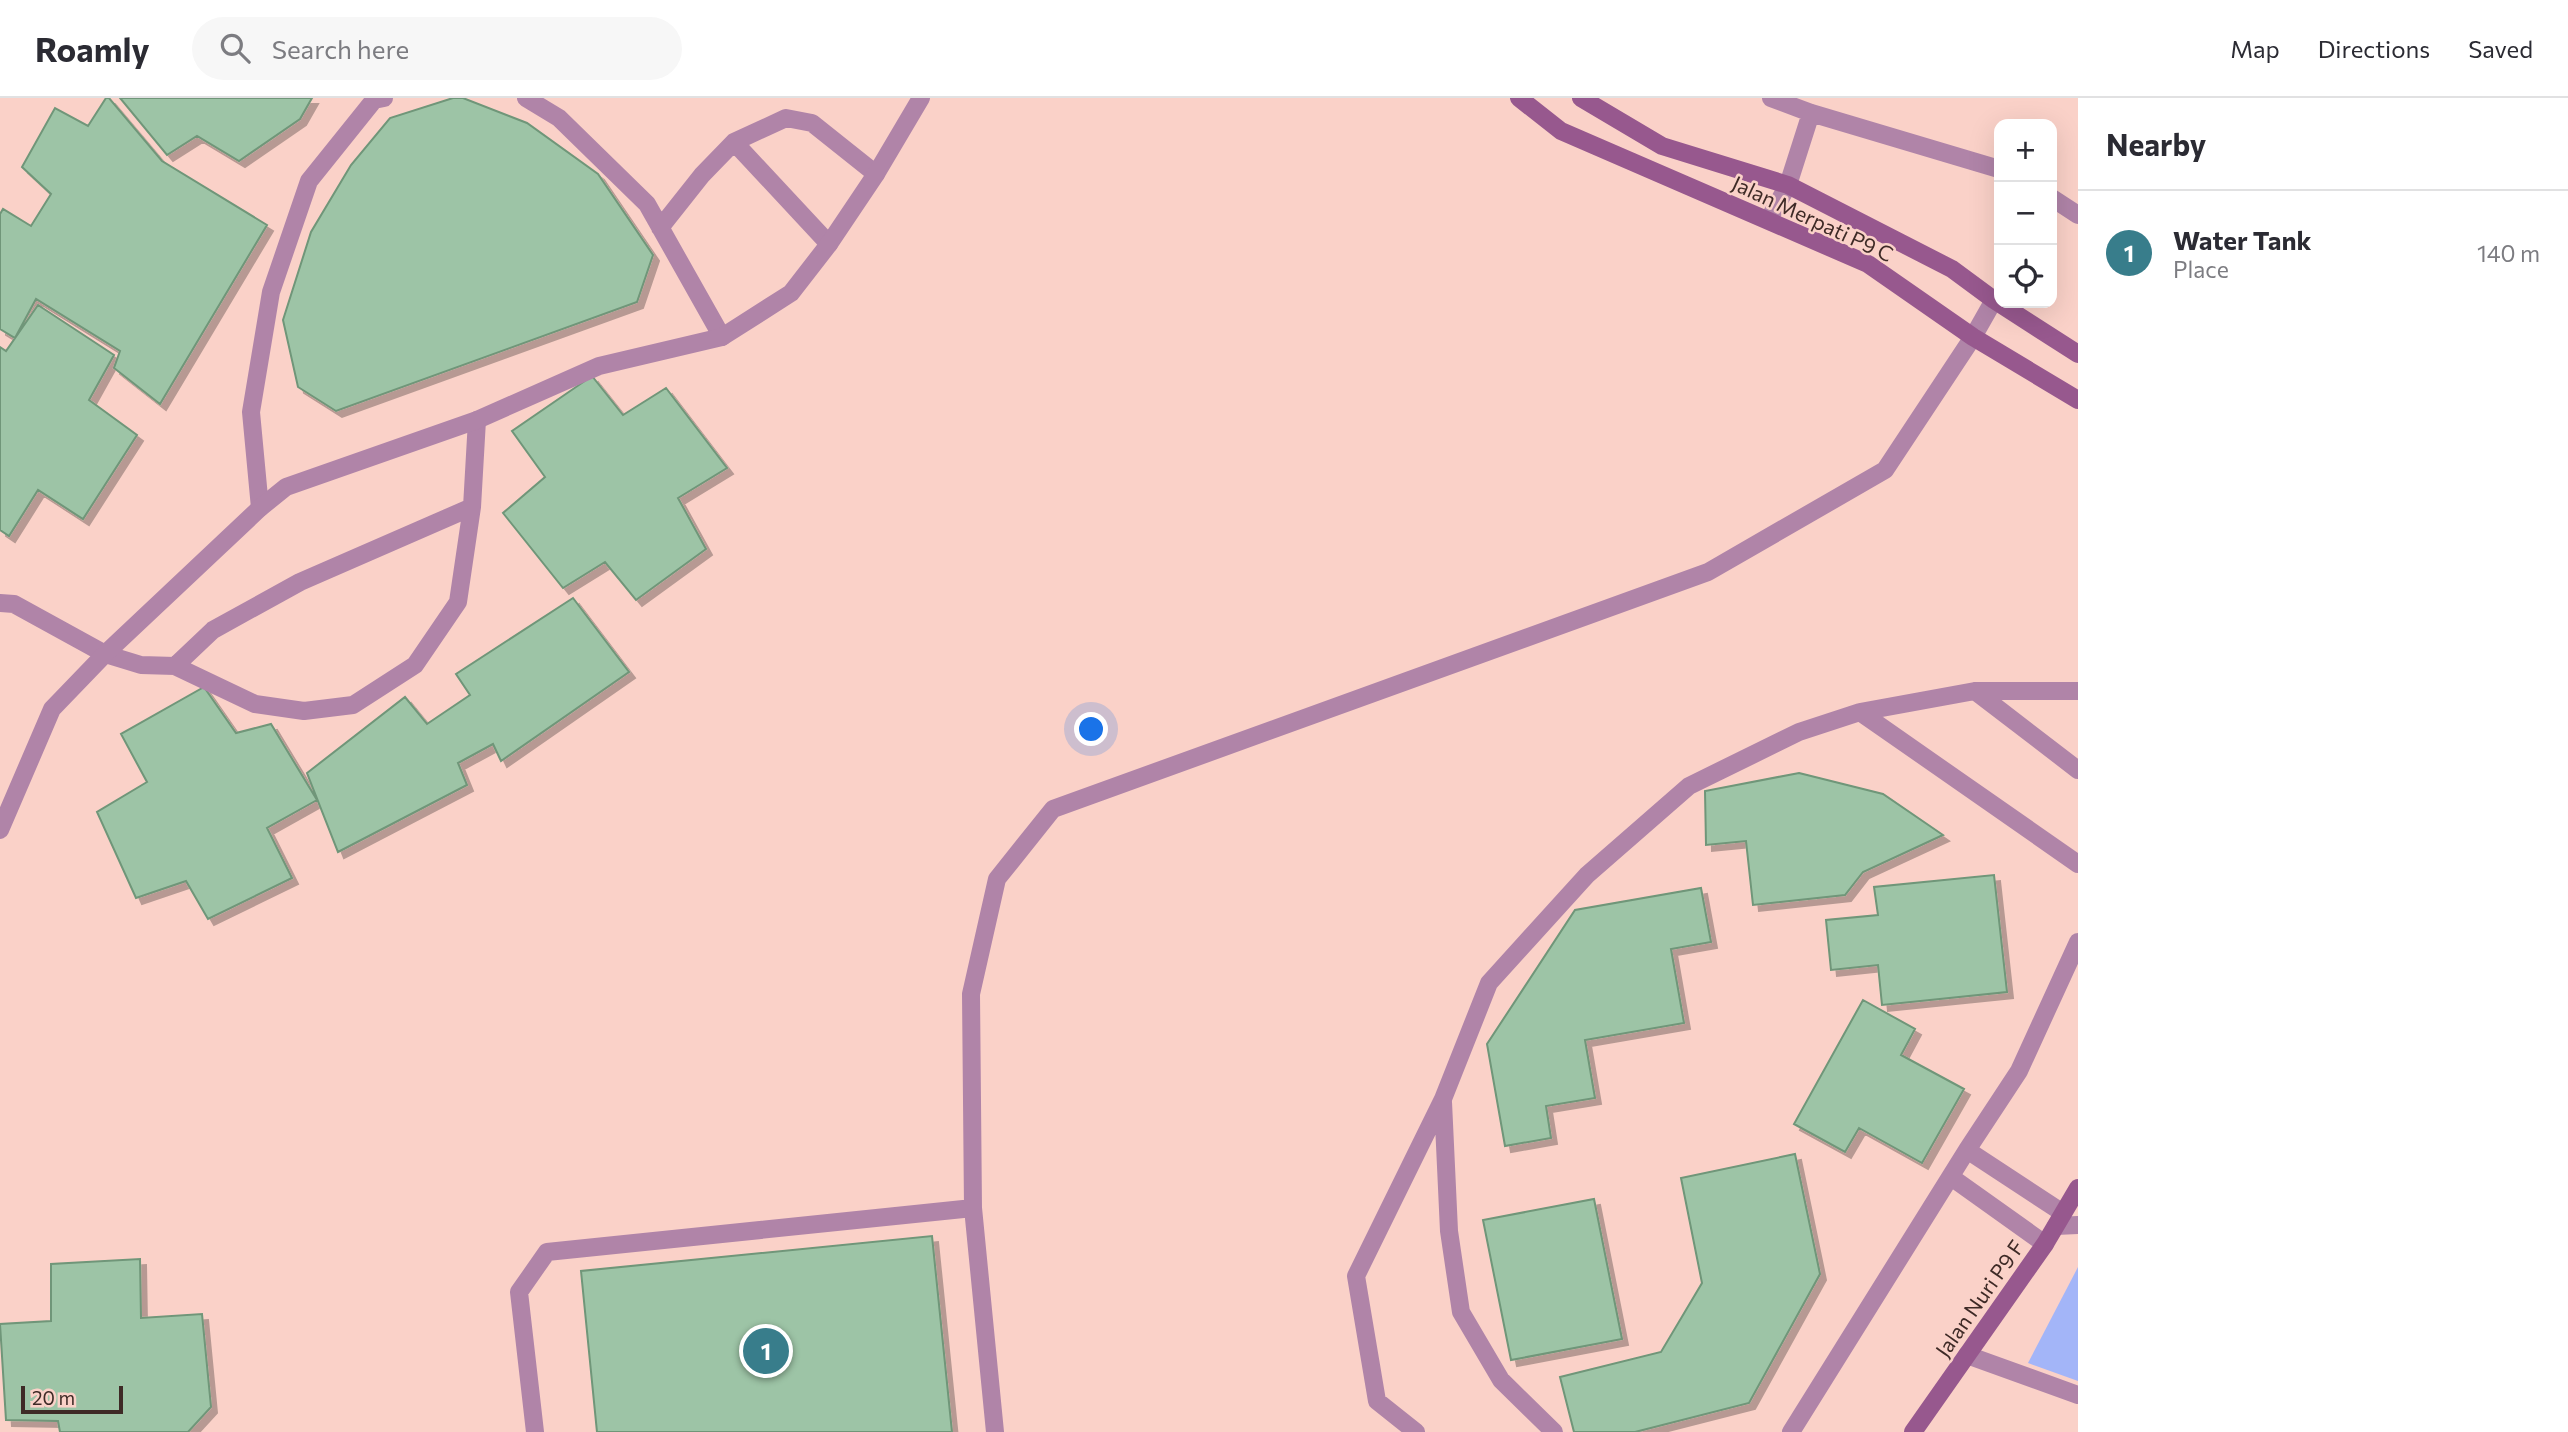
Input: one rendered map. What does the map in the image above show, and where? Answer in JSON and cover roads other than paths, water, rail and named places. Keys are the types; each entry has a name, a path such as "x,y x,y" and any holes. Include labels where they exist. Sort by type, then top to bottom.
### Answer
{"street":[{"path":"526,98 559,118 647,204 722,337"},
{"path":"0,830 52,709 105,654 260,508 286,487 477,421 599,366 722,337 791,293 876,174 921,98"},
{"name":"Jalan Merpati P9 C","path":"1519,98 1561,131 1868,264 1973,337 2078,400"},
{"name":"Jalan Merpati P9 C","path":"1581,98 1662,146 1788,185 1952,269 1994,300"},
{"path":"1771,98 1811,113 1994,168"},
{"path":"260,508 251,412 271,292 309,181 377,99"},
{"path":"1769,219 1788,185 1811,113"},
{"path":"660,228 702,175 734,142 786,118 812,123 876,174"},
{"path":"734,142 829,243"},
{"path":"2057,201 2078,215"},
{"path":"995,1432 973,1208 971,993 997,879 1053,809 1708,572 1885,470 1973,337 1994,300"},
{"name":"Jalan Merpati P9 C","path":"2006,308 2078,354"},
{"path":"0,603 14,604 105,654 141,665 175,666 255,704 304,711 353,705 415,665 458,602 472,507 477,421"},
{"path":"175,666 213,630 300,582 472,507"},
{"path":"1416,1432 1377,1401 1356,1276 1443,1099 1489,983 1587,875 1689,786 1799,732 1860,712 1975,691 2078,691"},
{"path":"1975,691 2078,770"},
{"path":"1860,712 2078,864"},
{"path":"1791,1432 2019,1071 2078,942"},
{"path":"1443,1099 1449,1231 1461,1312 1501,1380 1554,1432"},
{"path":"1967,1150 2060,1220 2078,1225"},
{"path":"1951,1177 2045,1244"},
{"name":"Jalan Nuri P9 F","path":"1913,1432 2045,1244 2078,1188"},
{"path":"535,1432 519,1292 547,1252 973,1208"},
{"path":"1967,1355 2078,1395"}],"place":[{"name":"Water Tank","path":"766,1351"}]}
